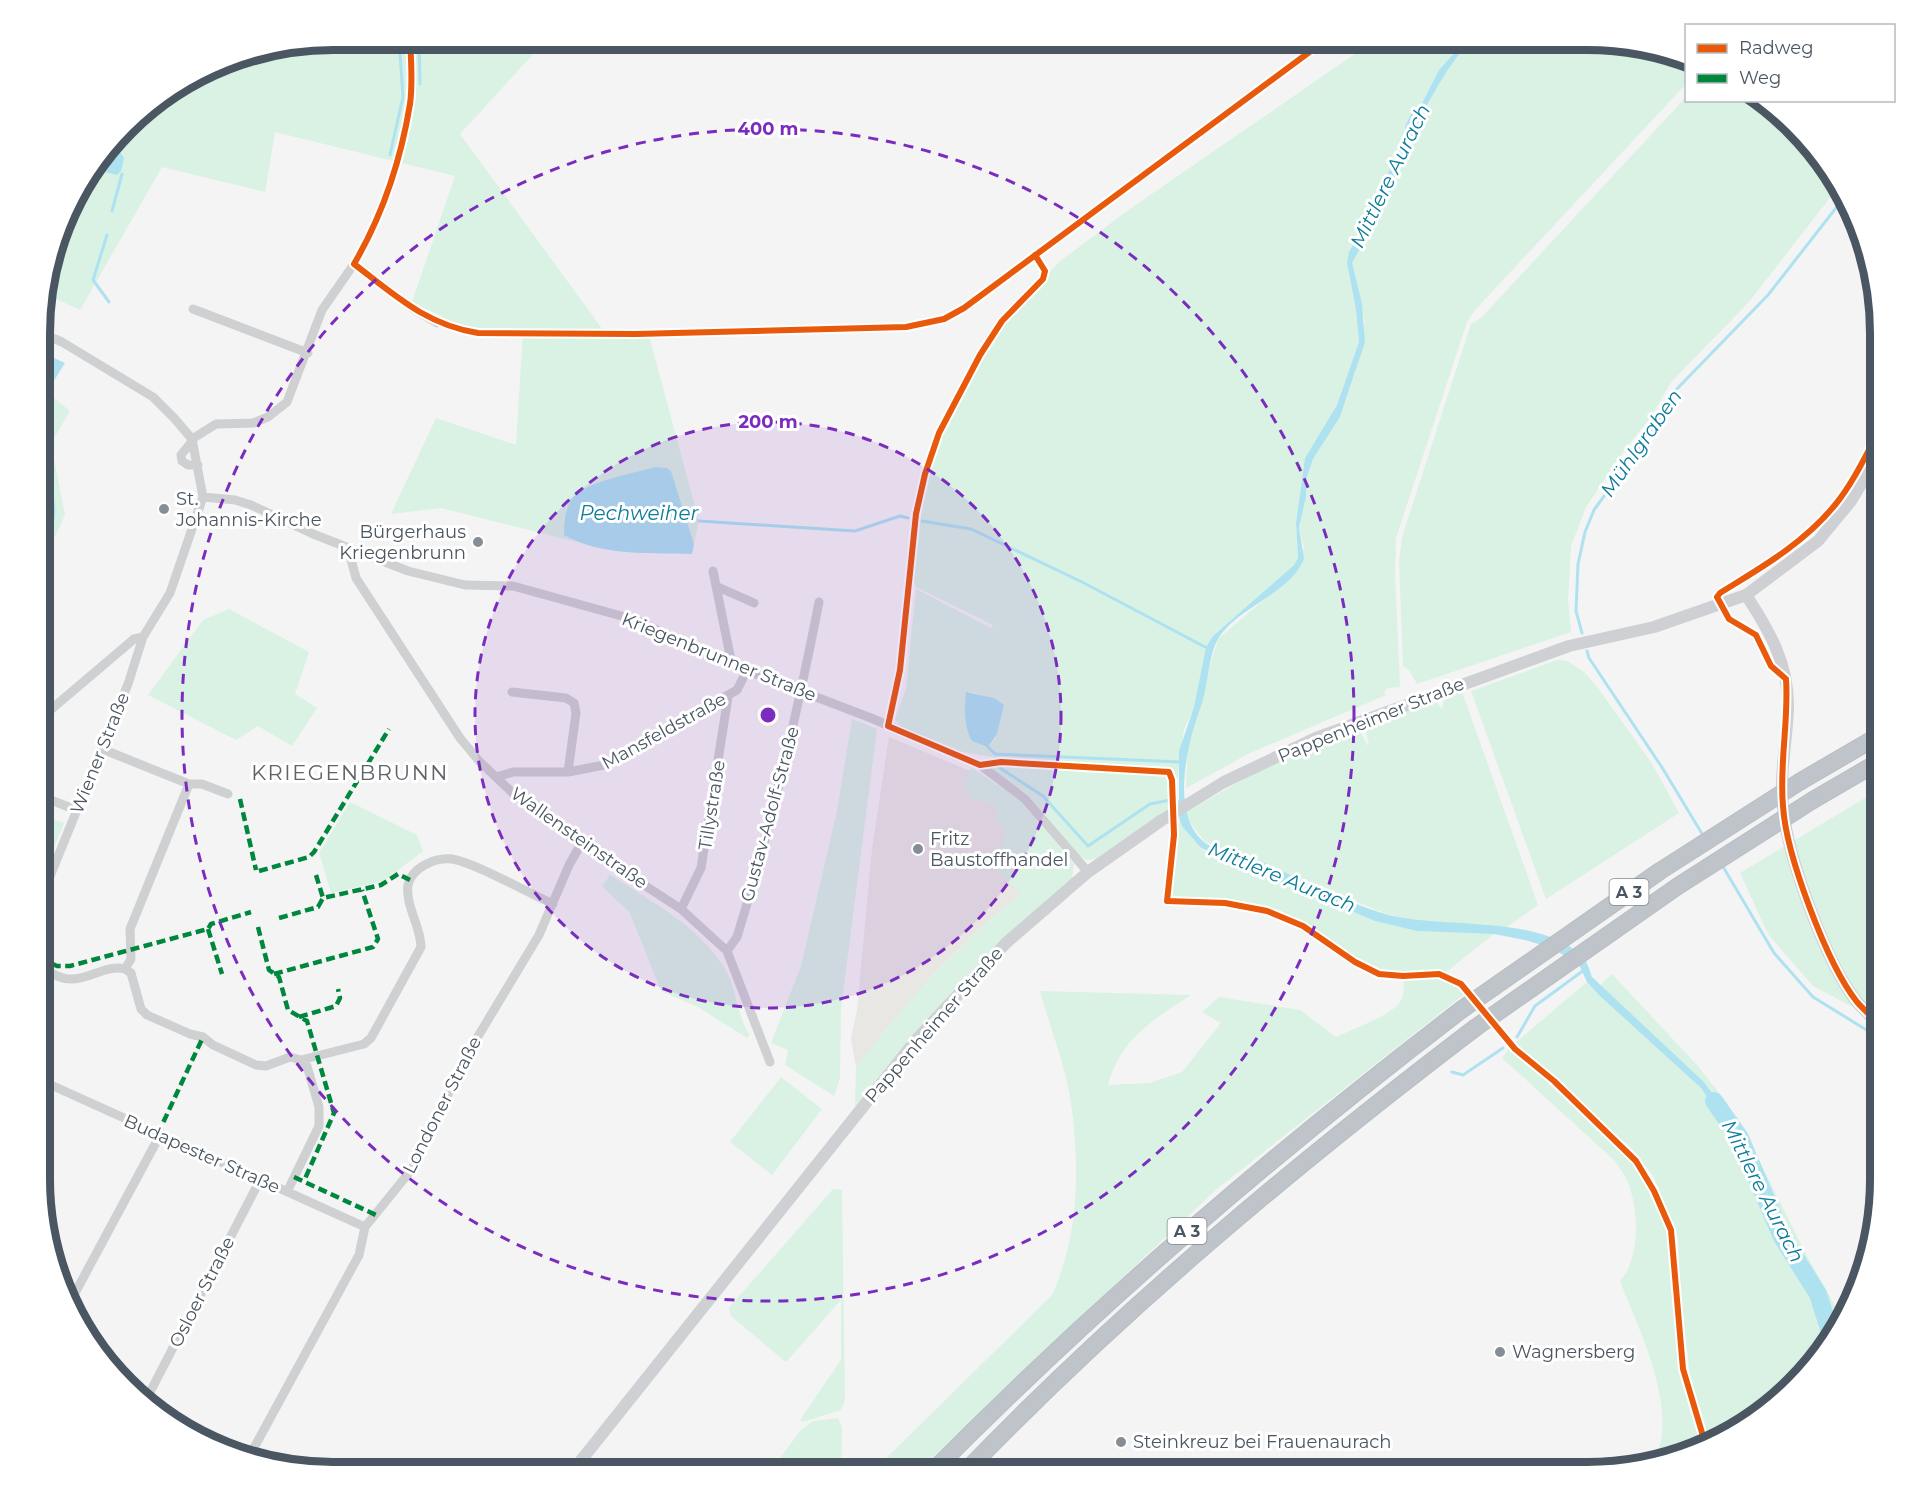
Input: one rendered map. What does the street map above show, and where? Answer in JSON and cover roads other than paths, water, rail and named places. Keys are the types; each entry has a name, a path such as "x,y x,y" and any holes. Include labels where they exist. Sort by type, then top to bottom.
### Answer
{"highway":[{"name":"A 3","path":"942,1462 1134,1277 1300,1135 1461,1010 1660,871 1870,741"},
{"name":"A 3","path":"975,1462 1163,1282 1370,1108 1475,1028 1678,886 1813,800 1870,767"}],"street":[{"path":"198,465 188,465 182,461 181,455 193,439 216,424 253,423 268,417 287,402 308,353 322,310 354,264 415,310 437,323"},
{"path":"192,309 308,353"},
{"path":"50,337 153,397 193,439 203,497 170,593 142,638 134,639 50,710"},
{"name":"Pappenheimer Straße","path":"580,1462 917,1039 1013,936 1088,872 1162,820 1224,782 1316,738 1569,645 1664,624 1746,595 1818,541 1851,501 1870,470"},
{"name":"Kriegenbrunner Straße","path":"203,497 235,500 251,505 348,548 435,579 465,585 513,585 636,620 732,665 980,765 1026,799 1088,872"},
{"name":"Wallensteinstraße","path":"348,548 356,578 380,616 460,738 496,777 581,844 681,909 727,951 770,1062"},
{"path":"713,571 732,665"},
{"path":"718,587 754,603"},
{"path":"1746,595 1765,623 1778,650 1786,679 1788,707 1783,808 1804,892 1841,977 1857,1002 1870,1014"},
{"name":"Gustav-Adolf-Straße","path":"727,951 736,937 747,904 802,692 819,602"},
{"name":"Wiener Straße","path":"50,876 128,684 142,638"},
{"name":"Mansfeldstraße","path":"496,777 520,771 590,770 616,760 728,697 737,690 747,670"},
{"path":"512,692 566,698 574,703 576,713 568,772"},
{"name":"Tillystraße","path":"681,909 701,868 728,697"},
{"path":"102,749 189,784 202,784 228,794"},
{"path":"125,969 131,959 130,929 189,784"},
{"path":"50,800 76,810"},
{"name":"Londoner Straße","path":"252,1451 359,1255 365,1227 392,1197 412,1169 468,1053 486,1020 521,967 553,904 569,864 581,844"},
{"path":"50,972 74,980 114,967 125,969 131,973 141,1009 147,1015 190,1034 203,1036 213,1045 256,1065 266,1066 290,1057 302,1060 364,1044 371,1038 421,947 421,938 408,892 410,880 424,865 440,860 454,860 553,904"},
{"path":"287,1192 319,1126 321,1116 307,1065 302,1060"},
{"name":"Budapester Straße","path":"50,1085 365,1227"},
{"path":"74,1295 160,1135"},
{"name":"Osloer Straße","path":"148,1394 260,1180"}],"water":[{"path":"1457,50 1463,50 1431,97 1400,162 1390,194 1352,263 1362,304 1365,342 1340,417 1313,459 1306,480 1306,497 1299,527 1304,559 1287,582 1238,618 1218,639 1210,663 1203,701 1190,741 1184,778 1187,814 1194,830 1210,846 1260,861 1369,909 1408,919 1520,929 1545,935 1568,945 1585,960 1592,977 1704,1082 1730,1118 1724,1122 1701,1088 1600,996 1587,982 1579,965 1552,948 1494,934 1417,931 1375,921 1201,848 1182,826 1179,816 1179,751 1194,707 1206,647 1213,636 1294,565 1298,558 1296,523 1305,458 1337,405 1359,342 1356,310 1347,263 1349,252 1384,191 1383,183 1406,138 1405,126 1411,114 1420,107 1439,70"},
{"path":"116,151 120,152 124,158 121,171 117,175 102,171"},
{"path":"50,356 65,363 50,387"},
{"name":"Pechweiher","path":"655,467 667,468 671,471 694,544 692,554 610,550 578,542 564,535 568,507 578,493 598,483"},
{"path":"50,485 55,501 50,536"},
{"path":"966,692 994,698 1004,705 997,734 988,747 972,741 969,736 965,717"}],"waterway":[{"path":"390,155 403,97 400,50"},
{"path":"419,50 420,84"},
{"path":"112,211 122,174"},
{"name":"Mühlgraben","path":"1582,633 1576,611 1578,564 1585,532 1594,510 1654,427 1672,394 1768,295 1839,204"},
{"path":"107,235 93,280 109,302"},
{"path":"699,521 855,531 900,516 908,518"},
{"path":"922,521 971,529 1082,582 1209,649"},
{"name":"Mühlgraben","path":"1587,651 1589,658 1663,769 1704,837"},
{"path":"988,747 995,754 1181,762"},
{"path":"1000,768 1043,796 1088,846 1150,804 1170,800"},
{"path":"1173,800 1178,801"},
{"name":"Mühlgraben","path":"1722,865 1774,953 1813,997 1870,1032"},
{"path":"1517,1037 1535,1006 1584,970"},
{"path":"1452,1072 1463,1075 1503,1048"},
{"name":"Mittlere Aurach","path":"1714,1101 1740,1138 1782,1237 1818,1294 1828,1327"}],"place":[{"name":"St. Johannis-Kirche","path":"164,509"},
{"name":"Bürgerhaus Kriegenbrunn","path":"478,542"},
{"name":"Fritz Baustoffhandel","path":"918,849"},
{"name":"Wagnersberg","path":"1500,1352"},
{"name":"Steinkreuz bei Frauenaurach","path":"1121,1442"}],"district":[{"name":"KRIEGENBRUNN","path":"350,773"}]}
